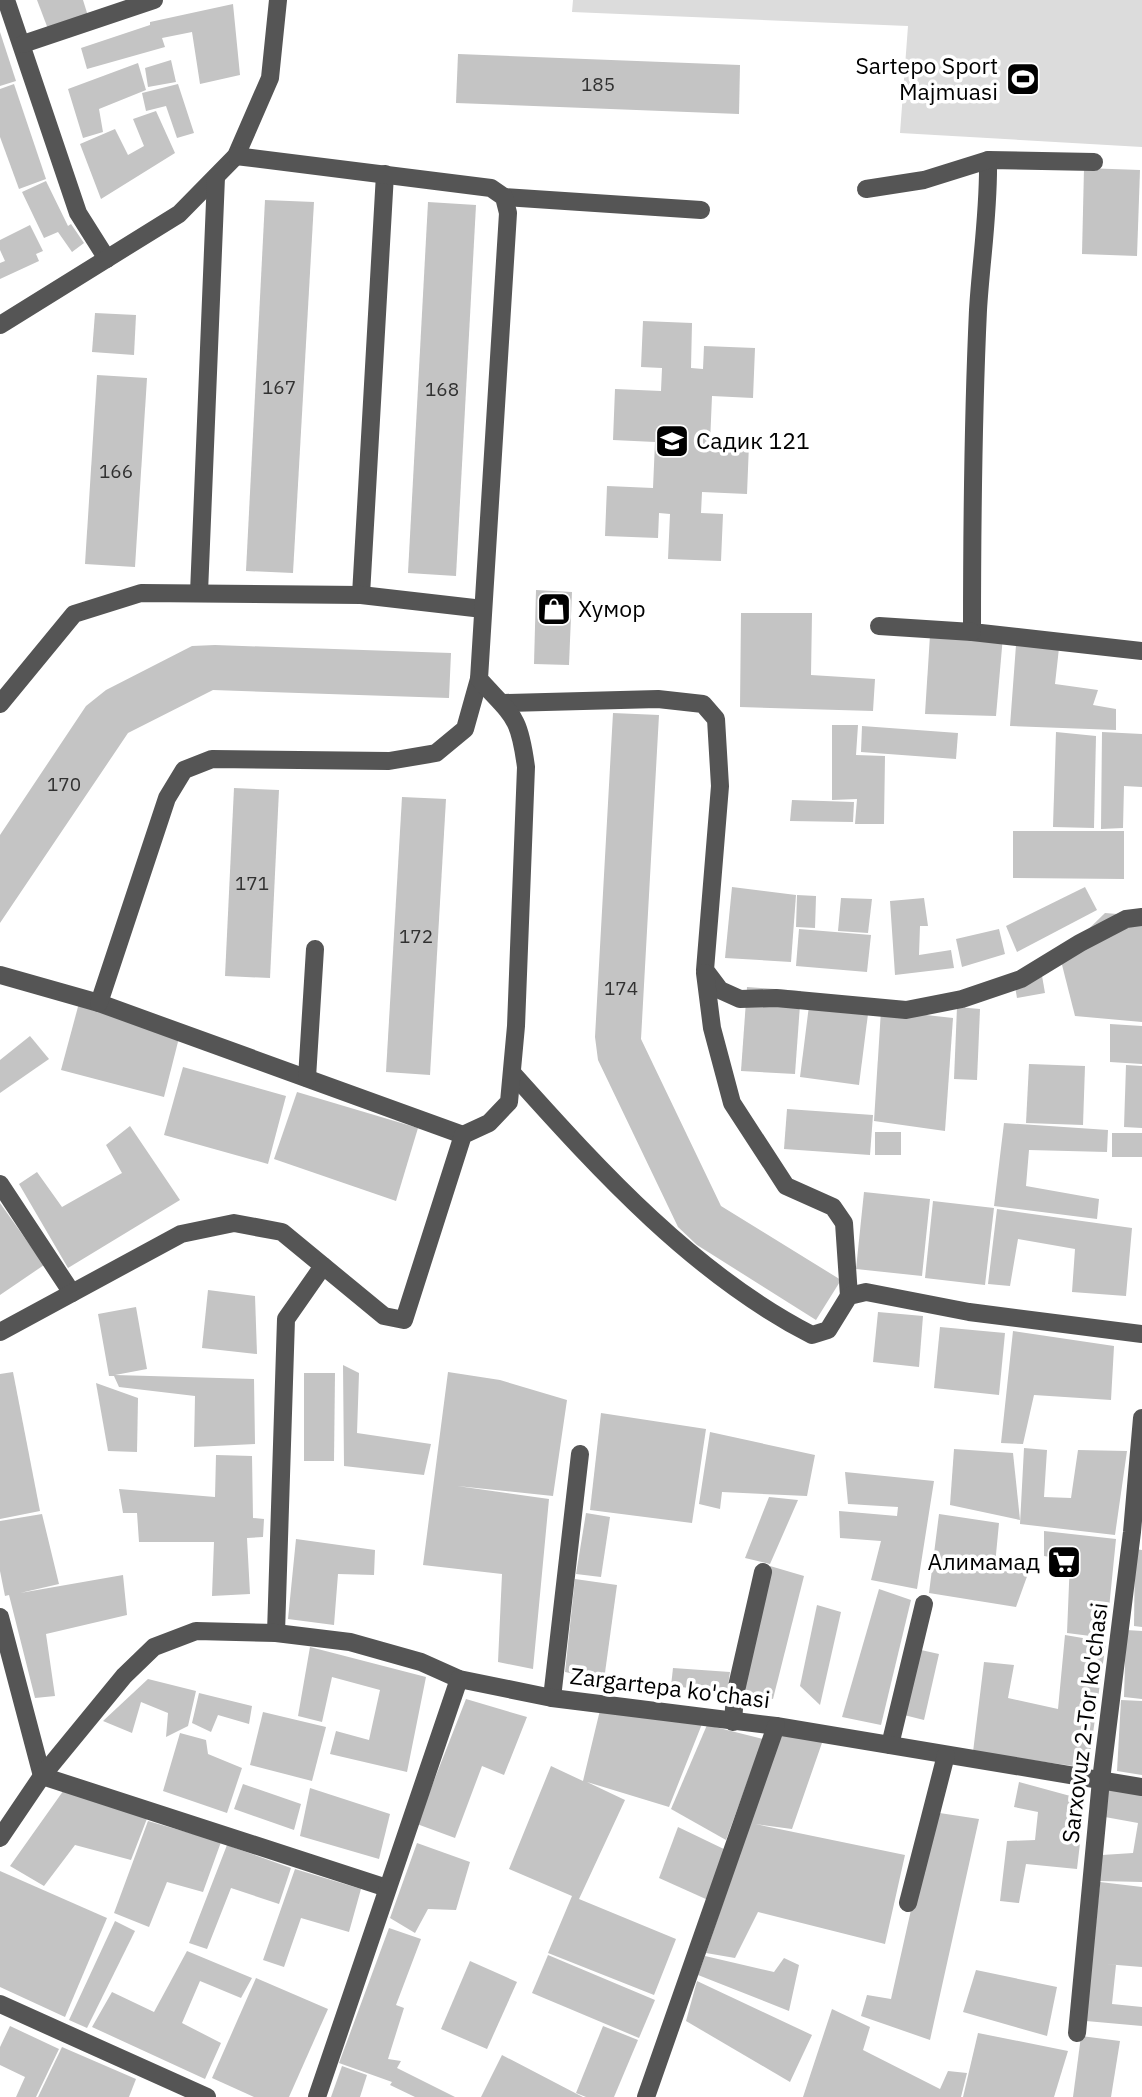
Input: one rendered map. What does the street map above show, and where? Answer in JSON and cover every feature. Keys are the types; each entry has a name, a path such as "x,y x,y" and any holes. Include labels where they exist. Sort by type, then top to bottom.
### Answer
{"street":[{"path":"6,0 78,213 107,259"},
{"path":"23,44 154,0"},
{"path":"0,325 179,214 236,156 270,78 278,0"},
{"path":"236,156 491,188 504,197 701,210"},
{"path":"972,632 972,495 978,307 989,192 989,160"},
{"path":"866,189 924,180 989,160 1094,162"},
{"path":"361,595 385,174"},
{"path":"199,593 216,177"},
{"path":"99,1003 167,798 184,770 212,759 389,761 436,753 465,729 479,679 508,213 504,197"},
{"path":"0,704 75,614 141,593 361,595 483,609"},
{"path":"879,626 972,632 1142,651"},
{"path":"0,975 99,1003 463,1135 489,1123 509,1102 514,1075 526,767 521,729 504,703 479,679"},
{"path":"504,703 658,699 703,704 716,719 719,786 705,970 712,1028 732,1103 786,1186 833,1206 844,1223 849,1296 828,1330 812,1335 790,1324 700,1261 633,1201 514,1075"},
{"path":"705,970 720,990 740,999 776,998 906,1010 962,999 1021,979 1126,919 1142,917"},
{"path":"307,1078 315,949"},
{"path":"0,1332 181,1234 234,1223 282,1233 384,1316 404,1320 463,1135"},
{"path":"0,1184 72,1293"},
{"path":"276,1633 286,1320 323,1266"},
{"path":"849,1296 866,1292 970,1312 1142,1334"},
{"name":"Sarxovuz 2-Tor ko'chasi","path":"1077,2034 1101,1780 1137,1532 1142,1418"},
{"path":"552,1698 580,1454"},
{"path":"733,1722 735,1695 763,1572"},
{"path":"890,1745 925,1604"},
{"path":"0,1617 42,1776 0,1838"},
{"name":"Zargartepa ko'chasi","path":"42,1776 124,1676 154,1647 196,1631 276,1633 351,1642 421,1661 459,1679 552,1698 776,1726 1142,1787"},
{"path":"317,2097 459,1679"},
{"path":"646,2097 776,1726"},
{"path":"908,1903 946,1755"},
{"path":"42,1776 387,1888"},
{"path":"0,2004 207,2097"}],"shaded area":[{"name":"Sartepo Sport Majmuasi","path":"573,0 1142,0 1142,147 900,133 908,26 572,12"}],"building":[{"path":"37,0 83,0 88,16 48,29"},
{"path":"233,4 240,75 200,84 192,32 162,38 165,47 87,69 81,48 150,25 150,22"},
{"path":"0,32 16,81 0,86"},
{"path":"458,54 740,65 739,114 456,103"},
{"path":"171,60 176,82 148,87 145,68"},
{"path":"138,63 146,90 99,109 103,132 83,138 68,89"},
{"path":"14,84 46,179 19,189 0,137 0,89"},
{"path":"178,84 194,133 177,138 166,106 146,111 142,93"},
{"path":"156,111 175,153 101,199 80,144 115,129 128,155 144,146 133,119"},
{"path":"1084,168 1140,170 1137,256 1082,254"},
{"path":"46,181 68,226 71,224 84,243 72,252 58,232 44,238 22,192"},
{"path":"265,200 314,202 293,573 246,571"},
{"path":"428,202 476,205 456,576 408,573"},
{"path":"30,225 43,251 36,254 39,261 0,279 0,263 5,261 0,250 0,240"},
{"path":"95,313 136,315 134,355 92,352"},
{"name":"Садик 121","path":"643,321 692,323 691,368 703,369 704,346 755,348 753,398 712,396 710,443 749,444 747,494 702,492 701,513 723,514 721,561 668,559 670,514 659,513 658,538 605,536 607,486 653,488 655,442 613,440 615,389 661,391 662,368 641,367"},
{"path":"97,375 147,378 135,567 85,564"},
{"path":"536,590 572,592 569,665 534,664"},
{"path":"741,613 812,613 811,675 875,679 873,711 740,707"},
{"path":"930,635 1003,636 996,716 925,714"},
{"path":"1016,645 1059,648 1055,684 1098,690 1093,705 1116,709 1116,730 1010,726"},
{"path":"192,646 451,653 449,698 213,690 128,733 0,923 0,835 86,706 106,690"},
{"path":"613,713 659,715 641,1039 721,1206 841,1280 816,1320 697,1245 678,1227 598,1060 595,1037"},
{"path":"832,725 858,725 856,755 885,756 884,824 855,824 857,799 832,800"},
{"path":"862,726 958,733 956,759 861,752"},
{"path":"1056,732 1096,736 1094,828 1053,827"},
{"path":"1102,732 1142,734 1142,787 1124,786 1123,828 1101,829"},
{"path":"234,788 279,790 270,978 225,976"},
{"path":"402,797 446,799 430,1075 386,1072"},
{"path":"792,800 854,802 853,822 790,821"},
{"path":"1013,831 1124,831 1124,879 1013,878"},
{"path":"732,887 796,895 791,962 725,958"},
{"path":"1085,887 1097,910 1017,952 1006,926"},
{"path":"797,895 816,896 815,928 796,927"},
{"path":"841,898 872,899 868,933 838,931"},
{"path":"924,898 928,926 920,926 919,955 951,950 954,968 895,975 890,901"},
{"path":"1105,913 1142,916 1142,1022 1075,1016 1060,957"},
{"path":"799,929 871,935 867,972 796,966"},
{"path":"999,929 1005,954 962,967 956,939"},
{"path":"1041,970 1045,993 1017,998 1013,975"},
{"path":"747,987 801,991 795,1074 741,1071"},
{"path":"810,998 869,1006 859,1085 800,1077"},
{"path":"79,1003 181,1030 164,1097 61,1070"},
{"path":"957,1007 980,1009 977,1080 954,1079"},
{"path":"881,1010 953,1018 945,1131 874,1121"},
{"path":"1110,1024 1142,1026 1142,1064 1110,1062"},
{"path":"30,1036 49,1059 0,1093 0,1060"},
{"path":"1029,1064 1085,1066 1083,1125 1026,1123"},
{"path":"1126,1065 1142,1066 1142,1128 1124,1127"},
{"path":"183,1067 286,1096 268,1164 164,1135"},
{"path":"297,1092 418,1128 396,1201 274,1159"},
{"path":"787,1109 873,1115 870,1155 784,1149"},
{"path":"1004,1123 1108,1130 1107,1152 1029,1150 1026,1186 1099,1199 1097,1219 994,1206"},
{"path":"130,1126 180,1200 68,1268 19,1184 37,1172 62,1207 122,1173 106,1145"},
{"path":"875,1132 901,1132 901,1155 875,1155"},
{"path":"1112,1133 1142,1133 1142,1157 1112,1157"},
{"path":"864,1192 930,1199 922,1276 856,1269"},
{"path":"933,1201 994,1208 985,1285 925,1278"},
{"path":"0,1203 44,1265 0,1295"},
{"path":"997,1209 1132,1228 1126,1296 1072,1292 1075,1249 1018,1239 1010,1286 988,1284"},
{"path":"208,1290 255,1296 257,1354 202,1348"},
{"path":"136,1307 147,1369 115,1375 254,1379 255,1444 194,1447 195,1396 119,1387 114,1376 109,1376 98,1314"},
{"path":"878,1312 923,1316 919,1367 873,1362"},
{"path":"940,1327 1005,1333 999,1395 934,1388"},
{"path":"1013,1331 1114,1346 1111,1400 1034,1395 1023,1444 1001,1443"},
{"path":"343,1365 359,1373 357,1433 431,1444 424,1475 344,1466"},
{"path":"13,1372 40,1511 0,1519 0,1374"},
{"path":"448,1372 500,1380 567,1400 553,1496 457,1486 549,1499 533,1669 498,1662 502,1574 423,1565"},
{"path":"304,1373 335,1373 334,1461 304,1461"},
{"path":"96,1383 138,1398 137,1452 108,1451"},
{"path":"601,1413 706,1429 692,1523 590,1510"},
{"path":"710,1432 815,1455 807,1496 722,1492 720,1509 699,1504"},
{"path":"1024,1448 1047,1450 1044,1497 1071,1498 1078,1450 1127,1451 1115,1535 1020,1524"},
{"path":"954,1449 1013,1453 1020,1520 950,1505"},
{"path":"216,1455 252,1456 253,1518 264,1519 263,1537 247,1538 250,1594 212,1596 214,1542 139,1542 137,1513 123,1513 119,1489 215,1497"},
{"path":"845,1472 934,1481 917,1589 871,1580 881,1541 840,1538 839,1511 897,1516 898,1507 848,1504"},
{"path":"769,1497 798,1500 770,1564 745,1558"},
{"path":"586,1513 610,1517 601,1577 576,1574"},
{"path":"42,1514 59,1584 20,1593 123,1575 127,1615 46,1634 55,1696 35,1698 9,1595 5,1596 0,1571 0,1521"},
{"path":"939,1514 999,1523 995,1565 1029,1571 1016,1607 929,1593"},
{"path":"1044,1531 1116,1539 1106,1638 1067,1633 1070,1560 1044,1556"},
{"path":"296,1539 375,1550 374,1575 338,1574 334,1625 288,1619"},
{"path":"1135,1549 1142,1550 1142,1627 1134,1626"},
{"path":"770,1566 804,1576 773,1699 738,1691"},
{"path":"575,1579 617,1585 604,1680 565,1672"},
{"path":"879,1589 911,1600 881,1725 842,1717"},
{"path":"817,1605 841,1612 820,1705 800,1686"},
{"path":"1126,1630 1142,1631 1142,1699 1124,1697"},
{"path":"1065,1635 1106,1642 1088,1768 973,1752 984,1662 1014,1665 1008,1698 1058,1709"},
{"path":"310,1647 426,1677 407,1772 330,1754 336,1731 369,1740 380,1690 332,1677 322,1722 298,1716"},
{"path":"921,1650 939,1654 924,1720 900,1714"},
{"path":"673,1668 730,1672 727,1692 671,1686"},
{"path":"148,1679 196,1691 188,1726 166,1737 168,1713 141,1702 132,1733 103,1721"},
{"path":"199,1693 252,1706 249,1724 218,1715 211,1732 192,1723"},
{"path":"466,1699 527,1717 504,1775 482,1766 455,1838 417,1824"},
{"path":"1121,1700 1142,1701 1142,1775 1117,1771"},
{"path":"600,1710 702,1724 669,1807 587,1782 625,1800 579,1899 676,1939 654,1995 548,1953 572,1896 509,1869 551,1766 583,1781"},
{"path":"263,1712 326,1727 312,1781 250,1765"},
{"path":"707,1725 763,1739 726,1840 671,1809"},
{"path":"777,1729 823,1740 792,1829 755,1824 905,1855 885,1944 758,1912 735,1958 706,1953 750,1823"},
{"path":"180,1733 206,1740 208,1754 242,1768 227,1813 163,1791"},
{"path":"1019,1782 1085,1800 1077,1869 1026,1864 1019,1903 1000,1901 1007,1841 1035,1840 1038,1812 1014,1807"},
{"path":"243,1784 301,1804 294,1830 234,1809"},
{"path":"1107,1785 1142,1791 1142,1882 1100,1881 1102,1855 1133,1853 1138,1823 1105,1817"},
{"path":"66,1787 148,1816 131,1860 75,1845 44,1886 10,1866"},
{"path":"310,1788 390,1814 379,1859 300,1836"},
{"path":"933,1812 979,1819 930,2040 861,2016 867,1995 891,1999"},
{"path":"148,1821 221,1842 203,1892 167,1882 149,1927 114,1913"},
{"path":"678,1827 728,1851 708,1900 659,1878"},
{"path":"417,1843 470,1862 456,1910 428,1909 415,1933 390,1918"},
{"path":"227,1845 291,1868 279,1904 231,1888 207,1949 189,1943"},
{"path":"295,1869 361,1889 349,1932 301,1918 284,1967 263,1960"},
{"path":"0,1871 107,1918 65,2017 0,1987"},
{"path":"1100,1882 1142,1887 1142,1967 1105,1964 1116,1965 1112,2004 1142,2007 1142,2026 1086,2021"},
{"path":"115,1921 135,1931 87,2028 69,2020"},
{"path":"389,1928 421,1939 396,2005 404,2008 388,2059 401,2061 397,2068 455,2097 415,2097 390,2085 392,2082 339,2063"},
{"path":"187,1951 252,1978 241,1998 200,1981 182,2023 221,2043 205,2079 92,2027 112,1992 154,2012"},
{"path":"548,1955 655,2000 639,2038 532,1993"},
{"path":"705,1956 774,1972 784,1958 799,1965 789,2011 698,1975"},
{"path":"470,1961 517,1982 487,2049 441,2029"},
{"path":"976,1970 1057,1987 1047,2036 963,2012"},
{"path":"256,1978 328,2009 289,2097 254,2097 212,2078"},
{"path":"697,1981 812,2035 790,2082 686,2021"},
{"path":"832,2009 870,2027 863,2050 940,2089 948,2071 967,2073 961,2097 803,2097"},
{"path":"10,2026 59,2049 36,2097 16,2097 25,2077 0,2065 0,2047"},
{"path":"603,2026 638,2040 614,2097 586,2097 576,2093"},
{"path":"978,2033 1068,2051 1054,2097 963,2097"},
{"path":"1081,2036 1120,2041 1111,2097 1073,2097"},
{"path":"62,2047 136,2079 129,2097 38,2097"},
{"path":"502,2055 577,2094 583,2097 481,2097"},
{"path":"342,2066 367,2075 360,2097 331,2097"}],"place":[{"name":"Sartepo Sport Majmuasi","path":"1023,79"},
{"name":"Садик 121","path":"672,441"},
{"name":"Хумор","path":"554,609"},
{"name":"Алимамад","path":"1064,1562"}]}
